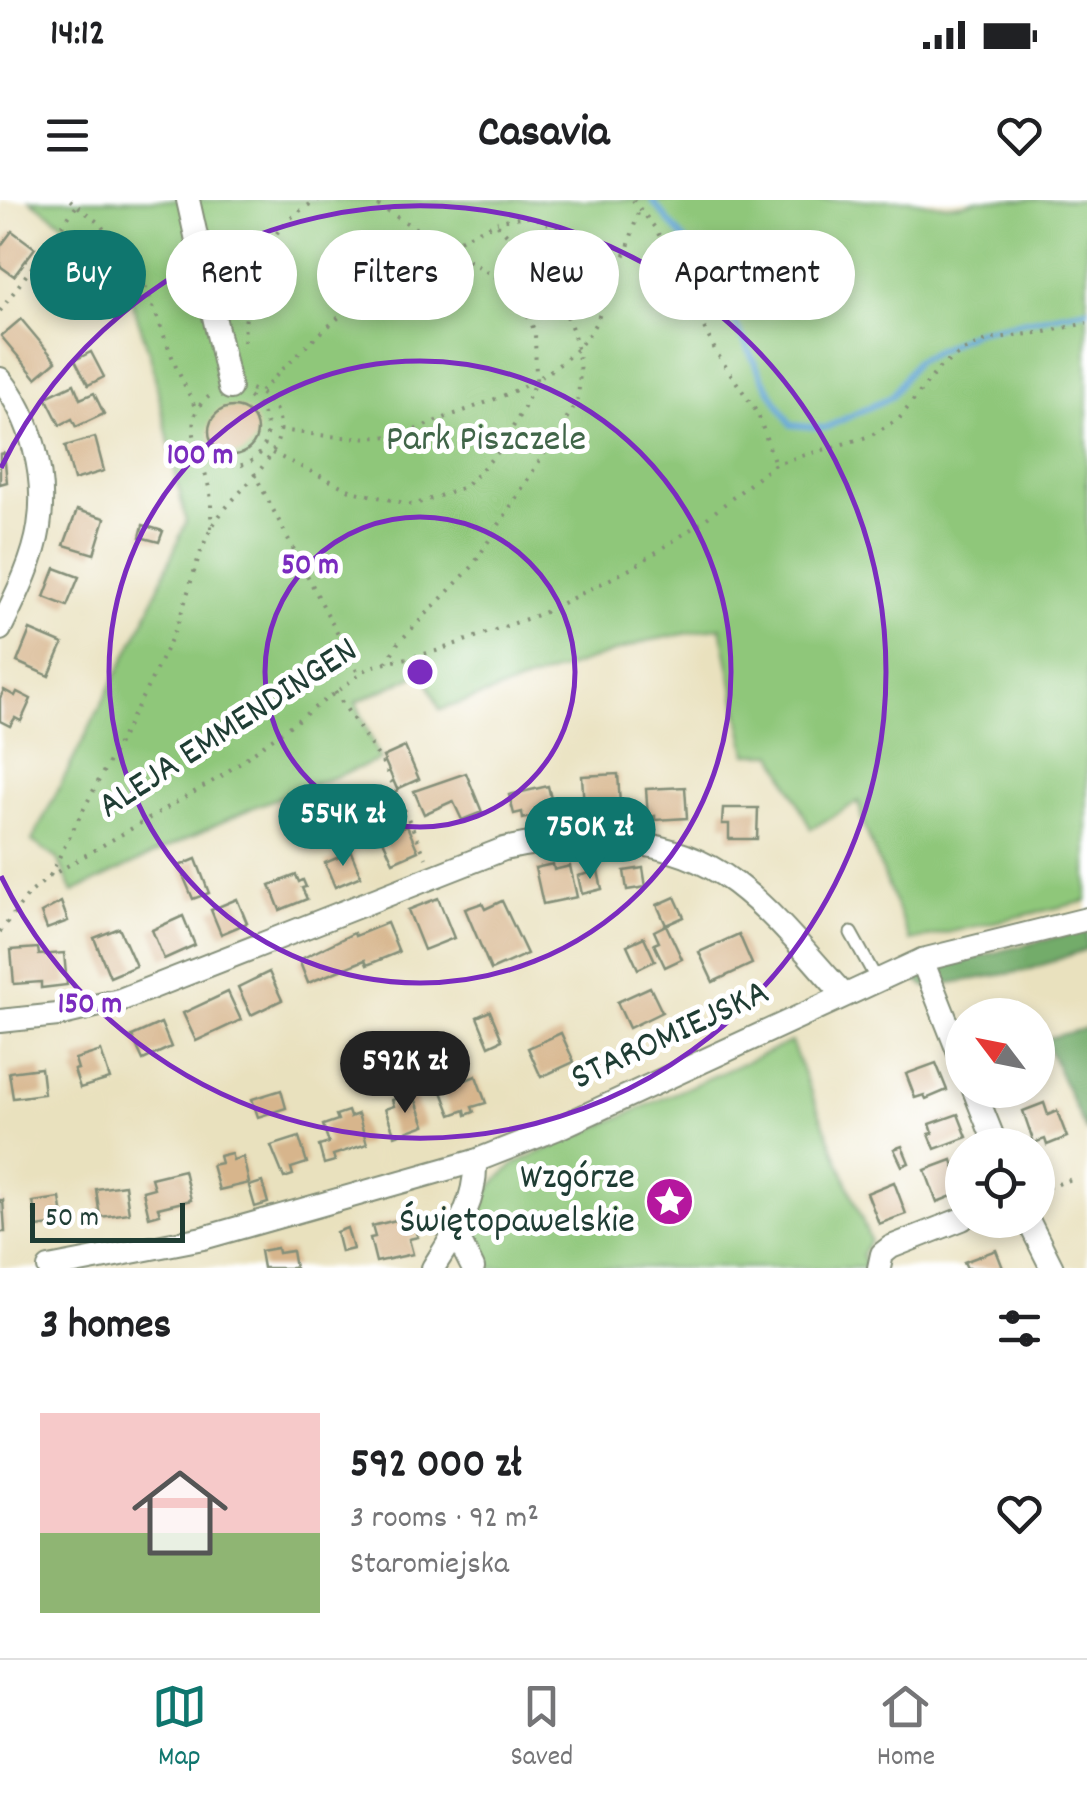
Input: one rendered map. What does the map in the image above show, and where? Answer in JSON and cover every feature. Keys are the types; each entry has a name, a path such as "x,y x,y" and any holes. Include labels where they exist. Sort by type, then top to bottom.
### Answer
{"street":[{"path":"188,200 230,388"},
{"path":"0,379 12,393 37,456 40,486 39,528 0,629"},
{"path":"0,1021 58,1015 120,1000 432,876 504,849 542,840 626,840 706,866 732,880 758,902 844,994"},
{"name":"STAROMIEJSKA","path":"49,1268 203,1238 475,1161 556,1129 922,960 1087,919"},
{"path":"922,960 945,1018"},
{"path":"433,1268 471,1202 475,1161"},
{"path":"879,1268 882,1254 891,1246 945,1225"},
{"path":"455,1232 473,1268"},
{"path":"1037,1238 1052,1268"}],"lane":[{"path":"851,933 877,980"}],"path":[{"path":"70,200 100,224 146,288 196,410"},
{"path":"244,354 246,299 258,262 278,230 318,200"},
{"path":"369,200 416,230"},
{"path":"634,200 656,229 716,352 758,414 775,464"},
{"path":"0,312 78,204"},
{"path":"619,265 639,210"},
{"path":"474,233 496,223 533,218 556,230"},
{"path":"386,662 398,643 472,567 576,402 581,379 578,345 553,286 496,223"},
{"path":"272,453 352,491 413,505 465,487 500,450 536,379 535,332 522,303 499,279 474,265"},
{"path":"261,392 311,338 335,320"},
{"path":"280,430 340,438 402,434 536,379 566,360 596,320"},
{"name":"ALEJA EMMENDINGEN","path":"0,932 29,894 50,876 220,777 359,675 386,662 436,651 543,613 632,568 702,522 775,464 870,436 899,419 939,368 963,351 989,339 1087,322"},
{"path":"50,876 174,634 211,528 225,506 272,453 280,430 278,413 261,392 243,386 206,398 196,410 192,425 210,491 211,528"},
{"path":"200,455 222,465 240,465 254,458 266,442 269,424 263,409 230,388"},
{"path":"254,474 359,675"},
{"path":"335,692 384,765 432,876"},
{"path":"1055,1186 1075,1178"}],"green space":[{"name":"Park Piszczele","path":"30,200 912,200 945,205 977,200 1087,200 1087,901 910,941 862,820 859,801 811,829 774,754 747,754 721,627 647,641 440,710 423,672 356,702 380,760 256,806 73,892 58,859 32,841 146,617 186,522 150,354 138,320 146,320 146,230 73,230"},
{"path":"1087,929 1087,949 1025,971 926,987 914,979 947,965"},
{"path":"1087,1028 1087,1133 1055,1063 1055,1036"},
{"path":"791,1042 870,1240 862,1254 867,1268 487,1268 476,1233 476,1218 495,1182 518,1162"}],"building":[{"path":"12,231 30,244 30,255 14,276 0,266 0,247"},
{"path":"21,319 56,361 36,378 1,336"},
{"path":"91,352 104,377 88,385 75,360"},
{"path":"74,384 80,399 94,393 104,414 76,427 72,419 60,425 46,397"},
{"path":"233,407 250,414 257,431 250,448 233,455 216,448 209,431 216,414"},
{"path":"95,437 104,471 74,480 65,446"},
{"path":"4,453 7,482 0,484 0,454"},
{"path":"77,510 105,518 94,554 64,545"},
{"path":"143,525 163,531 159,542 140,537"},
{"path":"55,568 79,577 67,606 44,597"},
{"path":"30,630 63,644 49,676 17,662"},
{"path":"4,690 31,699 21,721 15,718 10,726 0,721"},
{"path":"405,747 419,779 397,789 383,757"},
{"path":"466,773 482,812 462,820 453,801 424,814 414,791"},
{"path":"618,774 620,805 584,807 582,776"},
{"path":"548,786 554,811 523,819 522,812 514,814 509,795"},
{"path":"685,787 687,818 648,817 646,789"},
{"path":"723,808 758,808 757,839 729,839 729,824 722,824"},
{"path":"407,826 418,851 393,862 382,838"},
{"path":"351,852 361,876 335,887 325,863"},
{"path":"196,859 209,893 193,899 179,866"},
{"path":"553,864 554,870 570,866 577,897 543,904 535,868"},
{"path":"643,868 646,887 627,890 624,871"},
{"path":"598,871 602,889 582,894 578,876"},
{"path":"296,875 299,882 303,880 307,899 280,910 270,885"},
{"path":"675,897 684,917 666,925 657,905"},
{"path":"438,898 454,938 424,950 408,910"},
{"path":"237,899 247,923 221,934 211,910"},
{"path":"502,901 527,954 491,970 465,909 482,903 485,909"},
{"path":"61,902 68,921 47,929 41,913"},
{"path":"183,916 195,945 164,959 152,930"},
{"path":"387,923 399,952 367,965 365,960 308,983 299,960 354,933 355,936"},
{"path":"666,925 682,959 665,967 654,944 659,942 654,931"},
{"path":"119,928 136,966 110,977 94,938"},
{"path":"739,934 752,964 713,982 699,952"},
{"path":"644,937 655,961 638,969 627,945"},
{"path":"38,948 39,955 64,953 67,985 41,988 41,982 14,984 11,950"},
{"path":"269,972 282,1000 251,1015 238,987"},
{"path":"650,987 662,1012 629,1028 617,1002"},
{"path":"228,992 241,1020 196,1041 183,1013"},
{"path":"490,1011 502,1040 489,1046 477,1017"},
{"path":"161,1023 171,1047 143,1060 132,1036"},
{"path":"561,1033 574,1062 541,1077 528,1048"},
{"path":"372,1048 381,1074 359,1081 353,1063 364,1060 361,1052"},
{"path":"101,1051 110,1079 80,1088 75,1059"},
{"path":"936,1063 945,1091 926,1099 924,1095 915,1098 906,1074"},
{"path":"41,1068 44,1094 13,1098 9,1072"},
{"path":"476,1076 486,1103 472,1107 474,1112 466,1115 465,1110 451,1115 441,1089 453,1085 451,1080 459,1077 461,1082"},
{"path":"281,1090 286,1108 258,1117 252,1099"},
{"path":"403,1096 405,1101 415,1098 425,1125 395,1136 385,1109 394,1106 392,1100"},
{"path":"1046,1108 1048,1115 1057,1111 1067,1137 1055,1142 1055,1128 1029,1128 1023,1111"},
{"path":"348,1111 350,1117 358,1114 367,1144 333,1155 335,1161 324,1164 319,1146 329,1143 323,1125"},
{"path":"958,1114 963,1128 945,1128 945,1145 935,1149 930,1124"},
{"path":"299,1137 307,1163 291,1168 293,1175 284,1178 271,1146"},
{"path":"902,1146 909,1163 902,1166 894,1149"},
{"path":"231,1153 233,1160 243,1157 249,1183 219,1190 212,1165 221,1163 219,1156"},
{"path":"945,1163 945,1199 937,1202 925,1170"},
{"path":"184,1170 191,1200 158,1208 160,1214 149,1217 143,1191 154,1188 151,1178"},
{"path":"262,1182 268,1203 255,1207 249,1186"},
{"path":"894,1182 906,1214 879,1224 867,1193"},
{"path":"125,1185 129,1213 100,1217 96,1189"},
{"path":"60,1198 64,1223 37,1227 33,1202"},
{"path":"3,1200 5,1232 0,1232"},
{"path":"408,1217 418,1237 409,1239 413,1254 376,1262 370,1238 375,1237 372,1226"},
{"path":"347,1228 353,1249 341,1252 336,1232"},
{"path":"277,1248 278,1253 292,1251 295,1268 263,1268 260,1251"},
{"path":"996,1250 1003,1268 967,1268 964,1262"}],"waterway":[{"path":"653,202 708,269 763,379 791,425 825,428 891,397 916,361 976,331 1087,309"}],"place":[{"name":"Wzgórze Świętopawelskie","path":"670,1201"}]}
